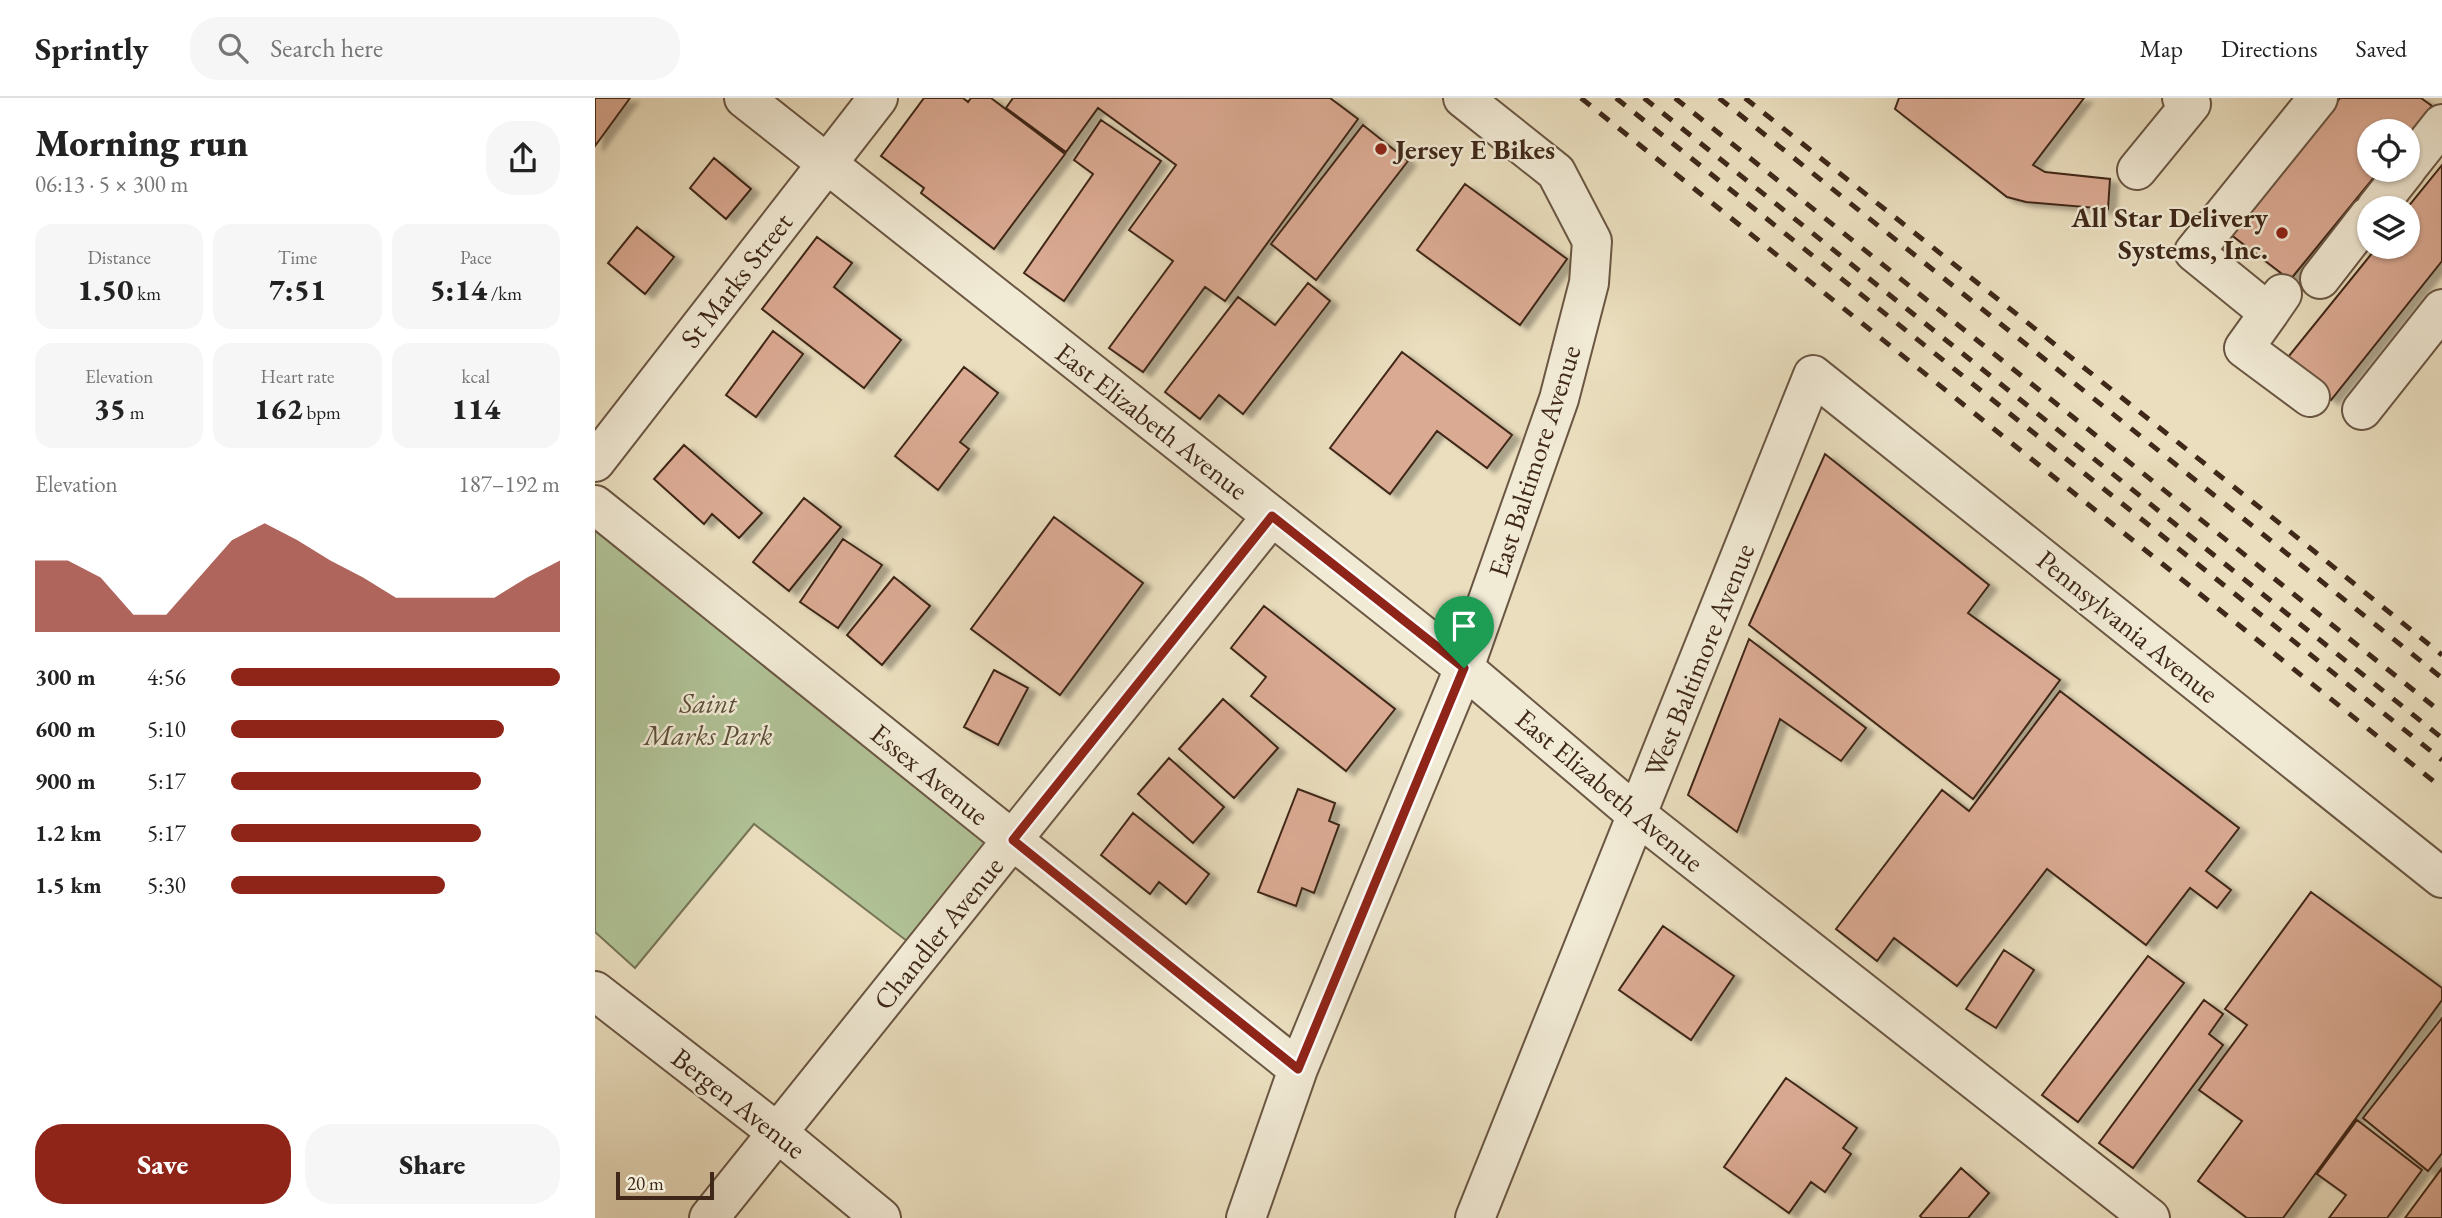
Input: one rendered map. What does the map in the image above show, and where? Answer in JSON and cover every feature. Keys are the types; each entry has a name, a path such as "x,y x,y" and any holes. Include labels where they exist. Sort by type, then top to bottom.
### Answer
{"street":[{"name":"East Elizabeth Avenue","path":"744,98 1464,668 1637,815 2150,1218"},
{"name":"St Marks Street","path":"595,462 878,98"},
{"name":"East Baltimore Avenue","path":"1246,1218 1298,1069 1464,668 1559,399 1589,283 1592,241 1556,172 1463,98"},
{"path":"2310,397 2244,348 2275,303 2194,251 2318,98"},
{"path":"2137,170 2189,100"},
{"path":"2420,152 2442,124"},
{"path":"2385,196 2396,182"},
{"path":"2320,279 2357,231"},
{"path":"2362,410 2442,309"},
{"name":"West Baltimore Avenue","path":"1490,1211 1637,815 1814,375"},
{"name":"Pennsylvania Avenue","path":"1814,375 2442,878"},
{"name":"Essex Avenue","path":"595,506 1298,1069"},
{"name":"Chandler Avenue","path":"709,1218 1272,516"},
{"name":"Bergen Avenue","path":"595,991 778,1133 881,1218"}],"green space":[{"name":"Saint Marks Park","path":"595,486 1026,825 920,951 754,824 635,968 595,932"}],"building":[{"path":"595,98 630,98 595,146"},
{"path":"924,98 963,98 968,102 971,98 991,98 1065,154 994,249 921,193 924,188 881,156"},
{"path":"1013,98 1330,98 1358,119 1225,301 1205,287 1143,372 1109,348 1173,261 1129,230 1176,165 1098,108 1066,152 1006,108"},
{"path":"1899,98 2084,98 2033,165 2045,172 2110,179 2108,209 2026,202 2007,197 1895,109"},
{"path":"2340,98 2421,98 2432,106 2420,120 2357,119 2357,182 2370,182 2290,280 2230,234"},
{"path":"1101,120 1161,161 1064,301 1024,273 1093,174 1074,160"},
{"path":"1363,125 1408,161 1316,280 1271,244"},
{"path":"714,158 751,189 726,219 690,188"},
{"path":"2442,165 2442,261 2331,400 2284,362 2367,259 2420,259 2420,196 2417,196"},
{"path":"1465,184 1567,259 1520,325 1417,250"},
{"path":"637,227 674,257 645,294 608,263"},
{"path":"817,237 852,263 834,287 901,340 864,388 762,309"},
{"path":"1308,283 1330,301 1243,414 1219,395 1200,419 1165,392 1238,297 1275,325"},
{"path":"773,331 803,354 756,417 726,395"},
{"path":"1402,352 1512,435 1487,468 1437,431 1390,494 1330,448"},
{"path":"964,367 998,393 960,442 969,449 938,490 895,456"},
{"path":"684,445 762,513 739,538 712,514 704,524 654,479"},
{"path":"1825,454 1989,585 1968,613 2060,680 1973,799 1749,625"},
{"path":"804,498 841,527 789,591 753,562"},
{"path":"1054,517 1143,583 1060,695 971,629"},
{"path":"843,539 882,565 838,628 800,602"},
{"path":"894,577 930,606 882,665 847,635"},
{"path":"1264,606 1395,709 1346,771 1251,696 1266,677 1231,648"},
{"path":"1749,639 1866,728 1841,761 1780,719 1737,832 1688,795"},
{"path":"994,670 1028,688 998,745 964,727"},
{"path":"2060,691 2239,828 2206,871 2231,890 2217,908 2190,888 2146,945 2047,869 1957,986 1894,938 1877,961 1836,929 1942,790 1969,811"},
{"path":"1223,699 1278,748 1234,798 1179,749"},
{"path":"1169,758 1224,807 1193,843 1138,794"},
{"path":"1298,789 1335,803 1329,821 1339,825 1314,893 1302,888 1296,906 1258,892"},
{"path":"1133,813 1209,874 1186,904 1159,882 1150,894 1101,855"},
{"path":"2311,892 2442,988 2442,1000 2283,1218 2247,1218 2198,1181 2242,1121 2199,1090 2247,1025 2225,1009"},
{"path":"1663,926 1734,976 1691,1040 1619,990"},
{"path":"2004,950 2034,970 1996,1028 1966,1009"},
{"path":"2148,956 2184,983 2078,1122 2042,1095"},
{"path":"2204,1000 2223,1014 2209,1034 2223,1045 2133,1168 2099,1143"},
{"path":"2442,1018 2442,1153 2428,1171 2363,1118"},
{"path":"1786,1078 1857,1128 1843,1148 1851,1154 1825,1192 1811,1182 1789,1213 1724,1167"},
{"path":"2357,1120 2422,1170 2387,1218 2329,1218 2346,1195 2317,1174"},
{"path":"1961,1168 1989,1193 1968,1218 1922,1218 1920,1216"},
{"path":"2442,1168 2442,1218 2405,1218"}],"railway":[{"path":"1581,98 2442,788"},
{"path":"1616,98 2442,760"},
{"path":"1644,98 2442,738"},
{"path":"1675,98 2442,713"},
{"path":"1719,98 2442,678"},
{"path":"1745,98 2442,655"}],"place":[{"name":"Jersey E Bikes","path":"1381,149"},
{"name":"All Star Delivery Systems, Inc.","path":"2282,233"}],"route":[{"path":"1272,516 1464,668 1298,1069 1013,840 1272,516"}]}
